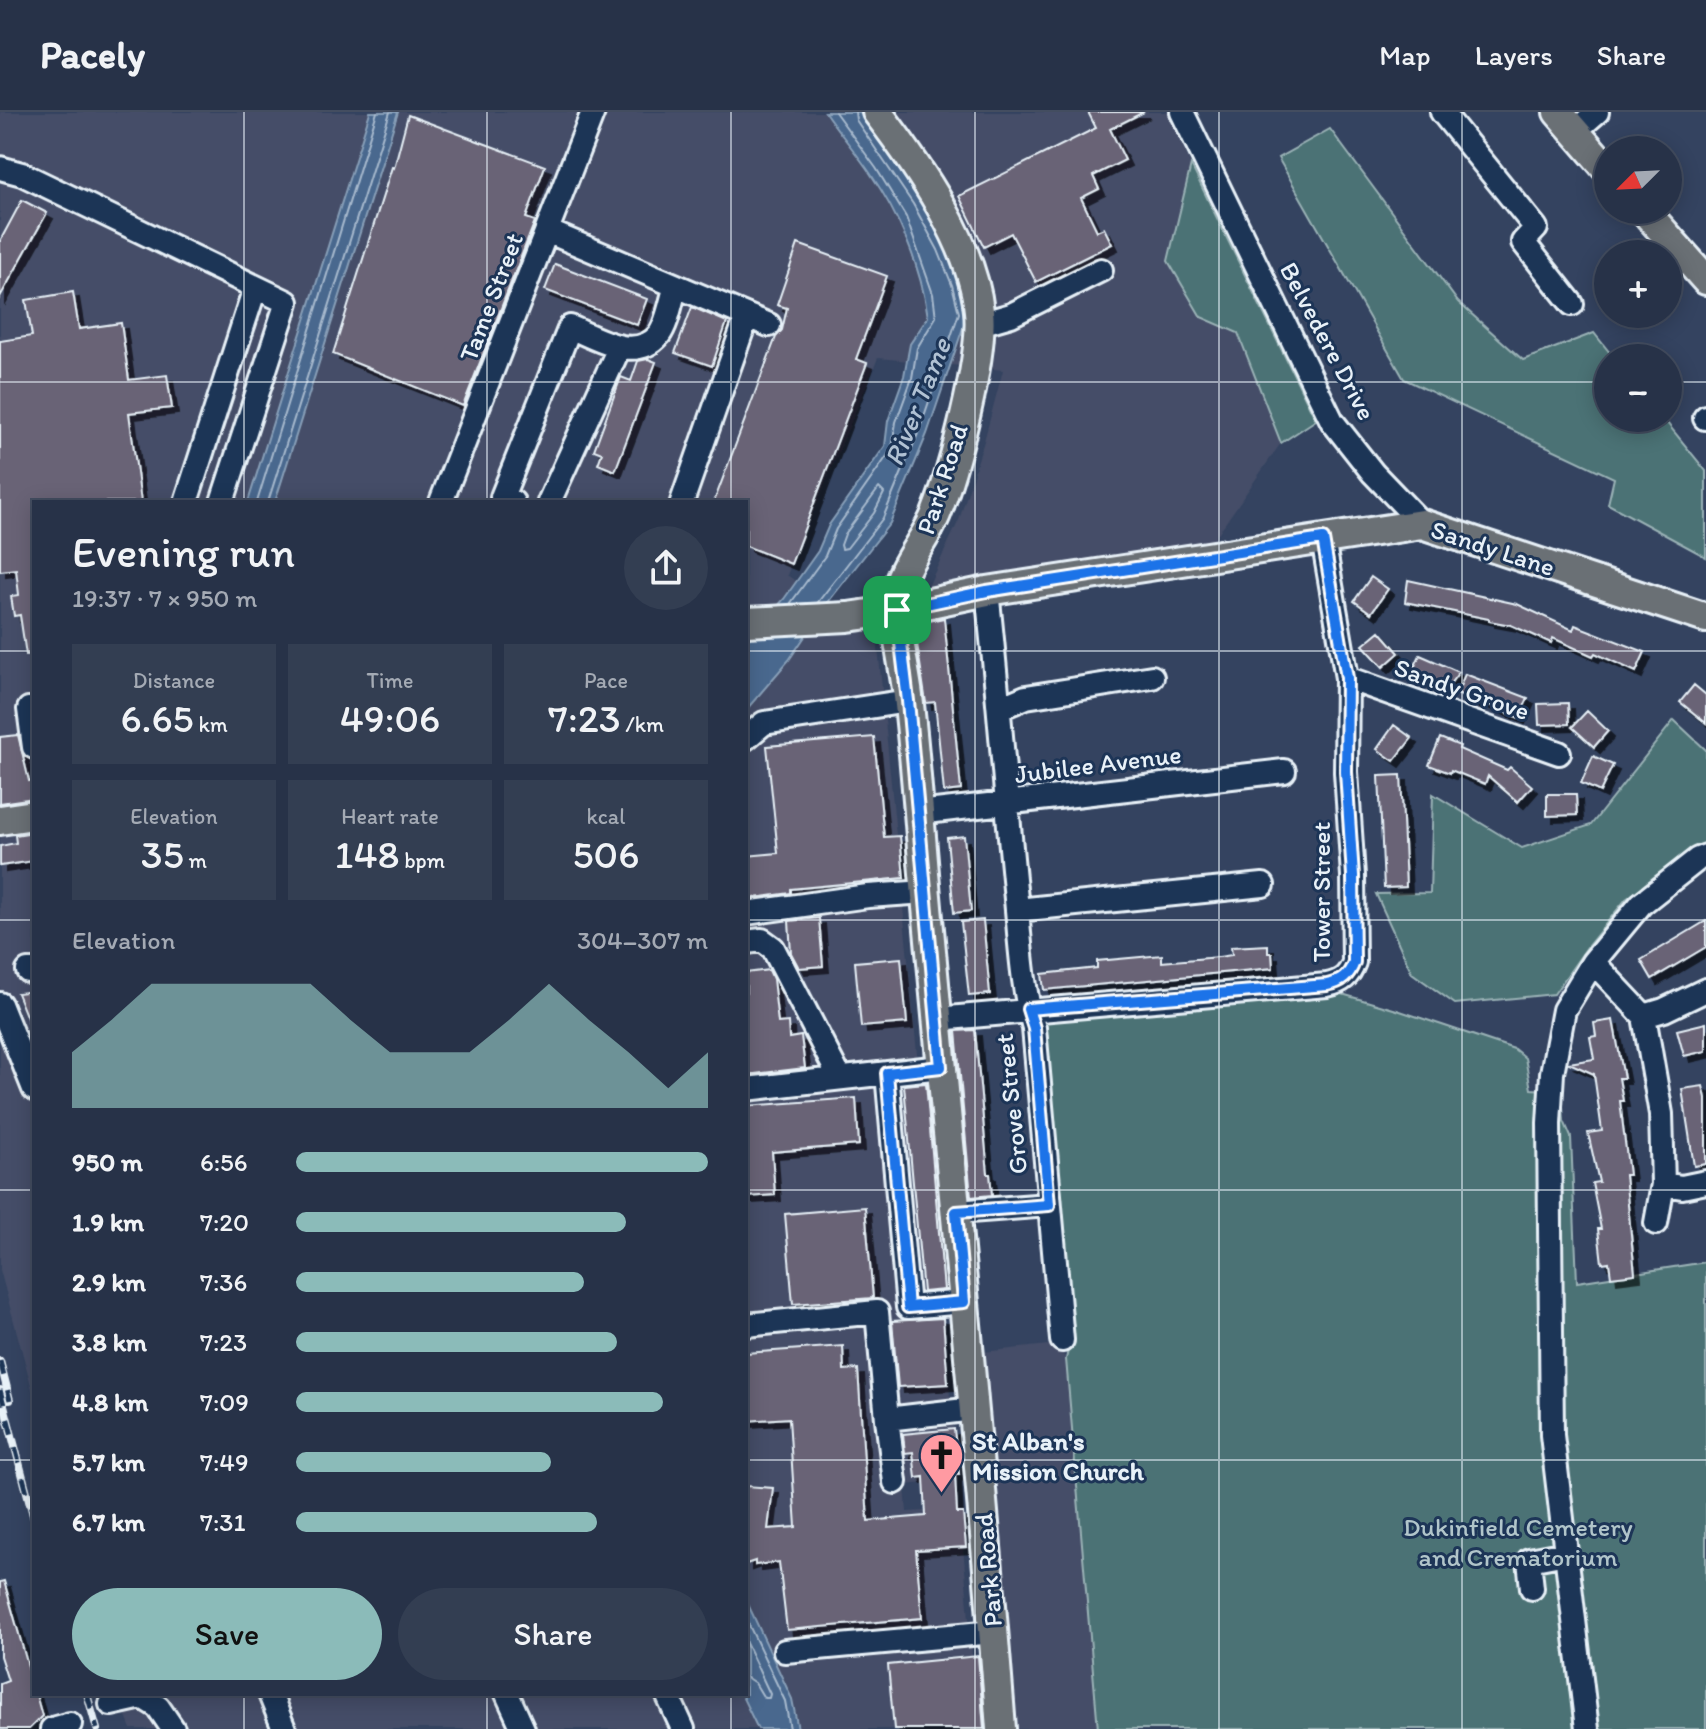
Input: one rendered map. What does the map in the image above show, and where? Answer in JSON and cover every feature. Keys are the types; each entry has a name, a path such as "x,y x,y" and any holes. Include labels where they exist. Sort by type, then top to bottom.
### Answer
{"main road":[{"name":"Park Road","path":"877,112 916,163 960,246 976,291 980,324 963,418 937,512 896,597 956,1212 1001,1729"},
{"path":"1566,122 1594,154"},
{"path":"1656,224 1706,280"},
{"name":"Sandy Lane","path":"748,622 848,617 897,610 987,591 1422,524 1706,618"},
{"path":"0,820 32,815"}],"street":[{"name":"Tame Street","path":"442,500 547,231 573,134 593,112"},
{"name":"Belvedere Drive","path":"1182,112 1332,421 1373,473 1422,524"},
{"path":"1442,112 1536,228 1523,242 1572,304"},
{"path":"1566,122 1597,112"},
{"path":"0,168 22,174 287,302 223,500"},
{"path":"547,231 581,238 670,284 769,325"},
{"path":"980,324 1011,315 1101,270"},
{"path":"509,500 502,497 570,327 619,348 646,345 646,329 670,284"},
{"path":"187,500 255,288"},
{"path":"683,500 747,316"},
{"path":"550,500 619,348"},
{"name":"Tower Street","path":"937,1019 1327,985 1342,981 1348,975 1354,962 1353,876 1346,772 1347,678 1323,539"},
{"name":"Grove Street","path":"987,591 1017,910 1028,1009 1034,1028 1062,1340"},
{"path":"1000,708 1026,697 1152,677"},
{"name":"Sandy Grove","path":"1347,678 1559,753"},
{"path":"748,736 764,723 908,701"},
{"path":"29,709 32,732"},
{"name":"Jubilee Avenue","path":"918,813 1284,771"},
{"path":"1587,1729 1552,1435 1549,1131 1552,1073 1564,1010 1593,962 1641,904 1706,856"},
{"path":"1017,910 1263,885"},
{"path":"748,913 868,896 926,892"},
{"path":"748,942 762,940 773,948 840,1078"},
{"path":"1593,962 1644,1016 1661,1114 1663,1184 1656,1223"},
{"path":"1644,1016 1706,990"},
{"path":"0,1004 32,1084"},
{"path":"748,1089 941,1067"},
{"path":"887,1073 908,1307 964,1302"},
{"path":"1663,1184 1682,1187 1706,1182"},
{"path":"956,1212 1049,1205"},
{"path":"748,1325 877,1312 895,1482"},
{"path":"887,1419 974,1409"},
{"path":"1532,1588 1529,1560 1566,1553"},
{"path":"785,1651 994,1632"},
{"path":"271,1696 284,1729"},
{"path":"508,1696 523,1729"},
{"path":"668,1696 683,1729"},
{"path":"111,1704 142,1697 158,1707 173,1729"}],"shaded area":[{"path":"0,112 1168,112 1191,165 1168,261 1201,317 1238,333 1281,443 1210,545 926,591 959,520 1003,370 878,358 787,575 877,637 958,1480 905,1485 907,1512 960,1509 978,1729 131,1729 118,1696 748,1696 748,500 32,500 32,1389 0,1270"},
{"path":"1057,1344 1066,1359 1098,1729 1017,1729 983,1352"}],"green space":[{"path":"1330,129 1458,302 1523,360 1594,333 1603,344 1594,344 1594,432 1674,432 1706,471 1706,557 1608,504 1614,478 1404,379 1278,158"},
{"path":"1191,165 1316,420 1281,443 1238,333 1201,317 1168,261"},
{"path":"1674,720 1706,750 1706,844 1626,899 1554,994 1455,1004 1412,973 1376,894 1430,893 1433,794 1522,848 1591,825"},
{"name":"Dukinfield Cemetery and Crematorium","path":"1335,992 1514,1049 1525,1058 1531,1089 1562,1091 1564,1121 1571,1137 1577,1282 1706,1262 1706,1729 1098,1729 1066,1359 1070,1342 1043,1022"}],"water":[{"path":"370,112 398,112 276,500 249,500"},
{"name":"River Tame","path":"825,112 860,112 920,200 945,246 960,282 968,313 927,434 890,523 829,601 789,660 748,708 748,640 784,599 818,551 829,525 885,446 888,421 904,376 910,344 928,317 914,260 890,206"},
{"path":"748,1604 792,1699 798,1729 758,1729 742,1696 748,1696"}],"building":[{"path":"1088,112 1144,112 1110,129 1125,160 1093,176 1099,189 1081,198 1097,231 1104,228 1112,244 1036,282 1011,233 984,247 959,196 1096,128"},
{"path":"408,115 545,166 526,218 535,221 463,406 333,354 394,168"},
{"path":"22,200 47,213 0,297 0,241"},
{"path":"798,244 887,276 856,359 867,363 791,564 748,547 748,500 715,500 776,337 782,330 787,308 777,305"},
{"path":"555,264 647,299 637,325 545,290"},
{"path":"73,292 79,329 121,323 129,380 167,375 172,408 129,413 141,500 32,500 32,654 26,655 20,615 14,616 11,596 19,595 16,569 0,571 0,341 32,336 26,300"},
{"path":"692,307 727,322 712,366 675,353"},
{"path":"648,359 656,362 615,471 598,464 602,453 594,450 621,377 631,381 638,361"},
{"path":"1371,577 1388,589 1371,613 1354,601"},
{"path":"1408,580 1517,604 1573,630 1575,625 1645,652 1636,672 1595,653 1593,656 1553,638 1551,643 1511,625 1405,602"},
{"path":"944,618 961,790 944,792 935,702 926,703 914,624"},
{"path":"1380,631 1399,653 1383,667 1363,645"},
{"path":"1420,655 1459,672 1446,689 1411,674"},
{"path":"1465,674 1528,698 1519,718 1457,694"},
{"path":"1694,685 1706,695 1706,723 1680,702"},
{"path":"1568,703 1569,724 1539,725 1538,704"},
{"path":"1587,711 1608,731 1594,747 1572,727"},
{"path":"1394,725 1412,738 1394,761 1377,749"},
{"path":"18,735 29,781 32,780 32,798 0,803 0,737"},
{"path":"874,737 884,837 900,836 904,878 791,889 791,893 748,899 748,856 778,853 767,746"},
{"path":"1440,738 1507,770 1510,767 1532,786 1518,802 1488,776 1485,784 1429,765"},
{"path":"1593,756 1613,765 1600,792 1581,783"},
{"path":"1401,775 1406,887 1384,888 1379,776"},
{"path":"1547,794 1576,794 1577,815 1547,816"},
{"path":"32,832 32,861 0,866 0,846 16,843 15,835"},
{"path":"964,836 971,911 954,913 947,838"},
{"path":"819,918 823,966 799,968 791,953 789,921"},
{"path":"983,920 990,994 969,996 961,922"},
{"path":"1706,921 1706,947 1652,979 1641,960"},
{"path":"1268,945 1273,968 1044,990 1042,974 1097,968 1097,961 1162,955 1162,962 1219,957 1232,955 1231,947"},
{"path":"901,958 907,1023 861,1027 855,962"},
{"path":"769,970 773,979 778,1023 788,1022 789,1038 801,1036 805,1068 748,1075 748,973"},
{"path":"32,991 32,1030 17,993"},
{"path":"1613,1020 1624,1078 1619,1078 1623,1101 1620,1101 1629,1175 1625,1175 1635,1274 1611,1277 1609,1262 1602,1263 1598,1229 1601,1229 1592,1183 1599,1182 1588,1133 1602,1131 1594,1074 1569,1063 1594,1059 1590,1037 1596,1036 1594,1023"},
{"path":"1706,1023 1706,1051 1684,1056 1677,1030"},
{"path":"975,1030 992,1195 971,1197 956,1031"},
{"path":"926,1083 944,1290 923,1292 904,1085"},
{"path":"1703,1086 1706,1098 1706,1164 1694,1166 1682,1089"},
{"path":"856,1098 859,1145 772,1152 775,1195 748,1197 748,1106"},
{"path":"865,1207 873,1298 793,1304 785,1214"},
{"path":"943,1318 948,1384 898,1387 892,1321"},
{"path":"843,1346 844,1370 858,1369 868,1521 926,1516 924,1477 916,1478 913,1452 905,1453 903,1434 954,1429 959,1474 955,1475 957,1513 963,1513 966,1547 916,1550 922,1618 787,1630 779,1562 748,1563 748,1486 773,1488 768,1529 796,1527 789,1418 748,1421 748,1353"},
{"path":"4,1581 32,1680 32,1696 36,1696 42,1716 29,1729 0,1729 0,1684 8,1681 0,1656 0,1582"},
{"path":"978,1656 984,1729 894,1729 888,1665"}],"railway":[{"path":"0,1361 10,1400"},
{"path":"0,1390 32,1511"},
{"path":"88,1696 97,1729"}],"place":[{"name":"St Alban's Mission Church","path":"941,1495"}],"route":[{"path":"1323,539 1347,678 1346,772 1353,876 1354,962 1342,981 1327,985 1028,1009 1034,1028 1049,1205 956,1212 964,1302 908,1307 887,1073 941,1067 897,610 987,591 1323,539"}]}
